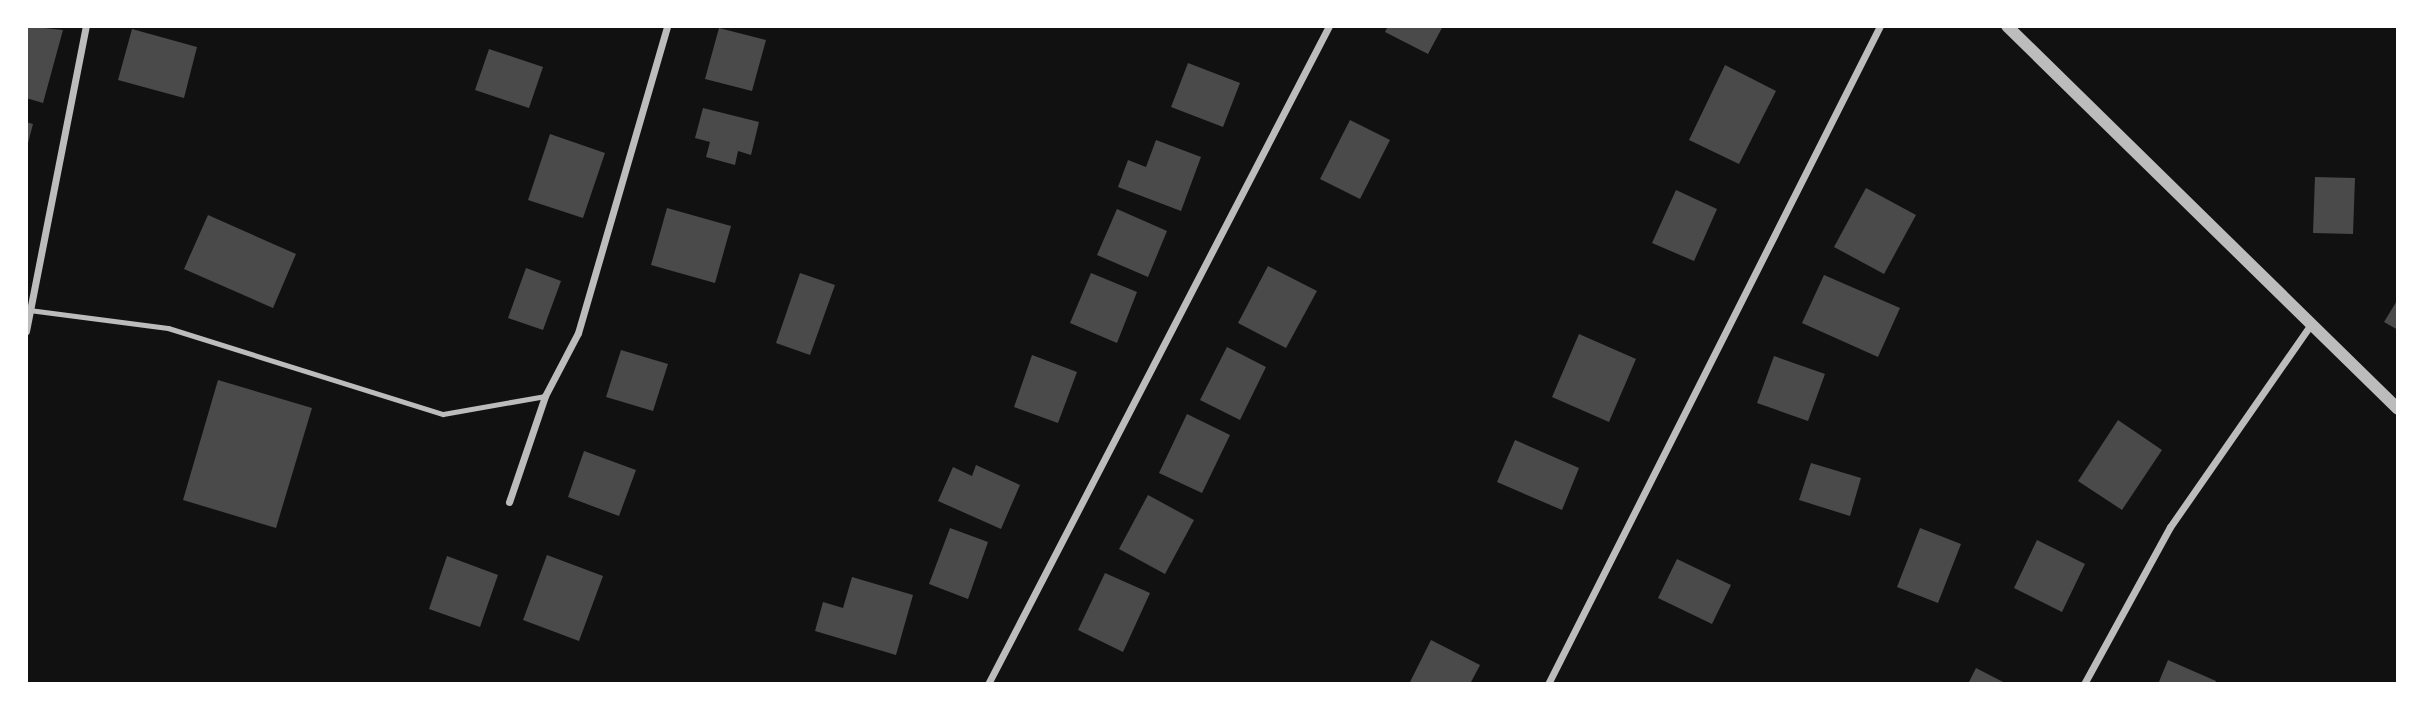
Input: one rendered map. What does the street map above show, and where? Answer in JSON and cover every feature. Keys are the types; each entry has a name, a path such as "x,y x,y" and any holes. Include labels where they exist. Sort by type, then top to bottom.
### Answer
{"street":[{"path":"26,331 86,26"},
{"path":"509,502 545,396 578,333 667,26"},
{"path":"988,684 1329,26"},
{"path":"1548,684 1880,26"},
{"path":"2007,26 2314,321 2398,409"},
{"path":"2084,684 2170,527 2314,321"}],"lane":[{"path":"29,310 169,328 443,414 545,396"}],"building":[{"path":"26,26 63,30 43,103 26,98"},
{"path":"1388,26 1443,26 1428,54 1385,32"},
{"path":"719,28 766,40 752,91 705,79"},
{"path":"132,29 197,47 184,98 118,80"},
{"path":"489,49 543,67 529,108 475,90"},
{"path":"1188,63 1240,83 1223,127 1171,107"},
{"path":"1725,65 1776,91 1739,164 1689,140"},
{"path":"703,108 759,122 751,155 738,151 735,165 706,157 710,142 695,138"},
{"path":"1350,120 1390,140 1360,199 1320,179"},
{"path":"26,122 33,124 27,147 26,146"},
{"path":"550,134 605,153 583,218 528,200"},
{"path":"1156,140 1201,157 1181,211 1118,187 1128,160 1146,167"},
{"path":"2315,177 2355,178 2353,234 2313,233"},
{"path":"1866,188 1916,215 1884,274 1834,247"},
{"path":"1676,190 1717,209 1694,261 1652,243"},
{"path":"667,208 731,226 715,283 651,265"},
{"path":"1117,209 1167,231 1148,277 1097,255"},
{"path":"208,215 296,254 273,308 184,269"},
{"path":"1268,266 1317,291 1286,348 1238,323"},
{"path":"526,268 561,281 543,330 508,318"},
{"path":"800,273 835,285 810,355 776,343"},
{"path":"1091,273 1137,292 1117,343 1070,323"},
{"path":"1824,275 1900,308 1878,357 1802,323"},
{"path":"2398,299 2398,330 2384,322"},
{"path":"1579,334 1636,359 1609,422 1552,397"},
{"path":"1227,347 1266,367 1240,420 1200,400"},
{"path":"621,350 668,364 653,411 606,397"},
{"path":"1032,355 1077,372 1058,423 1014,407"},
{"path":"1774,356 1825,374 1808,421 1757,403"},
{"path":"218,380 312,408 276,528 183,500"},
{"path":"1187,414 1230,435 1202,493 1159,473"},
{"path":"2118,420 2162,450 2122,510 2078,481"},
{"path":"1515,440 1579,468 1562,510 1497,482"},
{"path":"584,451 636,470 619,516 568,497"},
{"path":"1811,463 1861,478 1850,516 1799,500"},
{"path":"976,465 1020,485 1001,529 938,501 953,467 972,476"},
{"path":"1148,495 1194,520 1165,574 1119,549"},
{"path":"950,528 988,542 968,599 929,584"},
{"path":"1920,528 1961,544 1938,603 1897,587"},
{"path":"2037,540 2085,564 2062,612 2014,588"},
{"path":"547,555 603,576 579,641 523,620"},
{"path":"447,556 498,575 480,627 429,609"},
{"path":"1677,559 1731,585 1712,624 1658,598"},
{"path":"1105,573 1150,593 1123,652 1078,630"},
{"path":"852,577 913,595 896,655 815,631 823,602 843,608"},
{"path":"1431,640 1480,665 1470,684 1409,684"},
{"path":"2168,660 2216,681 2215,684 2158,684"},
{"path":"1976,668 2007,684 1968,684"}]}
